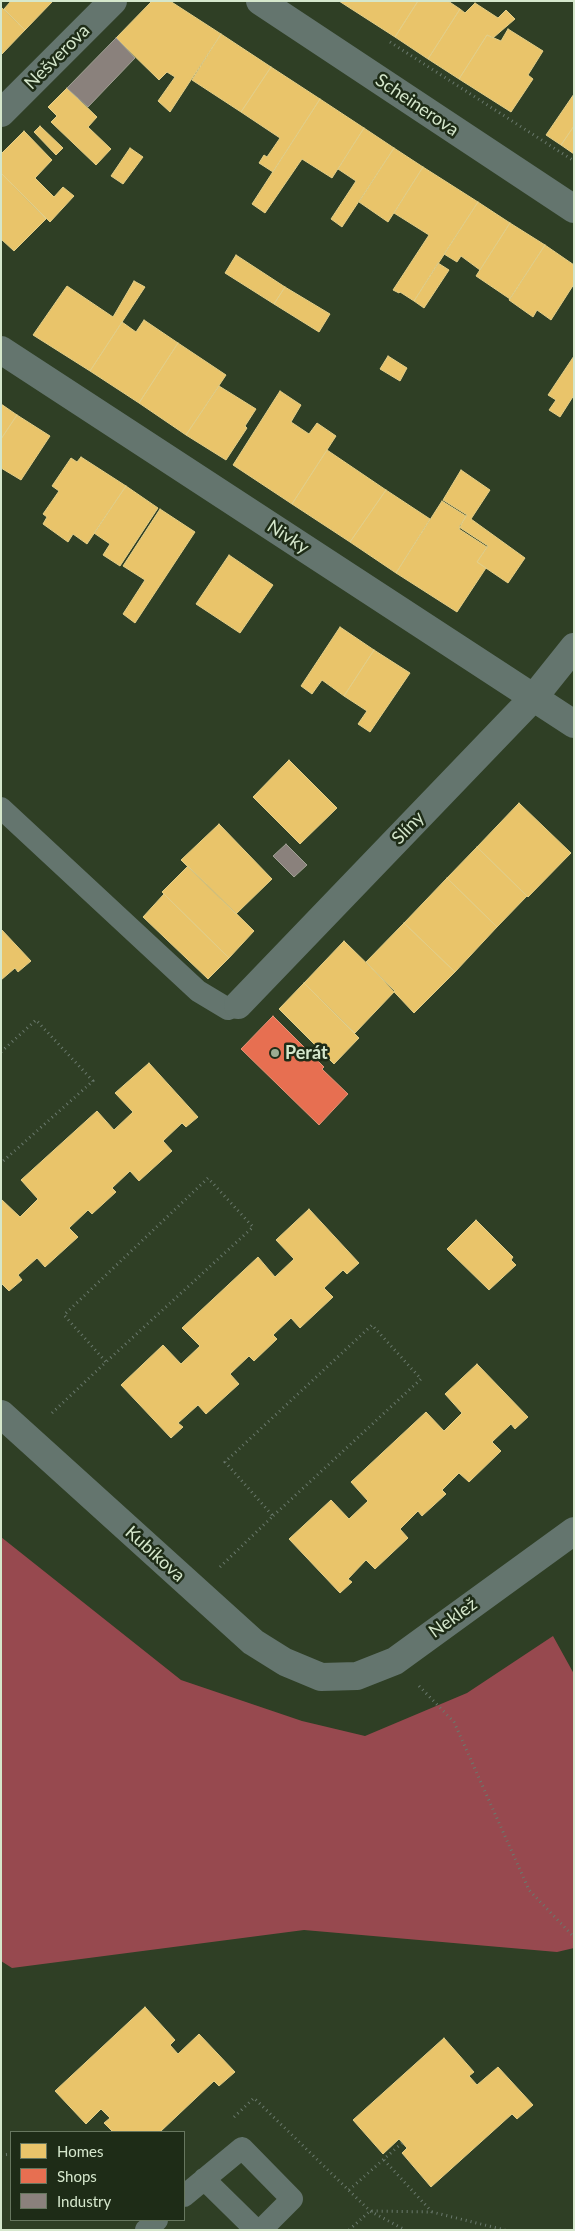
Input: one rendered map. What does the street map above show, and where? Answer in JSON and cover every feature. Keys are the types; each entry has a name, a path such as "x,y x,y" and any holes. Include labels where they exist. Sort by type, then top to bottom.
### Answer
{"street":[{"name":"Nešverova","path":"1,114 113,1"},
{"name":"Scheinerova","path":"260,1 574,209"},
{"name":"Nivky","path":"1,350 574,724"},
{"name":"Slíny","path":"238,1005 534,697 574,647"},
{"name":"Kubíkova","path":"1,1414 253,1642 286,1662 321,1677"},
{"name":"Neklež","path":"321,1677 357,1676 395,1661 574,1531"}],"lane":[{"path":"1,808 198,991 228,1009 238,1005"},
{"path":"185,2195 242,2148 292,2199 262,2230"},
{"path":"204,2179 256,2230"},
{"path":"146,2230 156,2221"}],"path":[{"path":"384,39 574,161"},
{"path":"1,1052 36,1020 93,1081 1,1163"},
{"path":"46,1418 253,1227 208,1178 64,1315 106,1362"},
{"path":"214,1573 421,1379 372,1325 225,1462 273,1516"},
{"path":"395,1661 454,1722 529,1890 574,1937"},
{"path":"349,2190 402,2143"},
{"path":"384,2160 432,2212"},
{"path":"370,2211 405,2230"},
{"path":"349,2230 370,2211 432,2212 505,2230"}],"shaded area":[{"path":"1,1537 181,1680 302,1721 365,1736 467,1693 553,1636 574,1674 574,1948 557,1952 304,1930 12,1968 1,1961"}],"building: Homes":[{"path":"11,1 53,1 25,30 4,9"},
{"path":"152,1 170,1 221,34 170,112 158,101 175,77 167,72 159,80 116,38"},
{"path":"339,1 418,1 395,37"},
{"path":"418,1 448,1 460,9 428,59 395,37"},
{"path":"475,3 498,18 506,10 515,19 493,38 487,35 459,79 428,59 460,9 465,13"},
{"path":"1,7 25,30 1,55"},
{"path":"508,29 543,51 528,75 533,79 511,112 459,79 487,35 501,41"},
{"path":"221,34 271,67 241,112 192,80"},
{"path":"271,67 320,99 273,172 259,163 264,155 267,157 280,138 241,112"},
{"path":"67,88 97,117 88,127 111,149 96,165 51,122 57,116 48,107"},
{"path":"574,94 574,126 561,145 546,135"},
{"path":"320,99 364,128 332,178 302,159 265,213 252,204"},
{"path":"40,126 63,148 56,155 34,132"},
{"path":"574,126 574,154 561,145"},
{"path":"364,128 394,148 342,227 331,219 356,181 338,169"},
{"path":"24,131 52,160 35,178 54,197 63,187 74,196 50,222 1,173 1,154"},
{"path":"130,148 143,157 123,184 111,176"},
{"path":"394,148 423,167 388,222 359,202"},
{"path":"423,167 478,202 414,301 393,290 429,235 394,213"},
{"path":"1,173 46,219 14,251 1,239"},
{"path":"478,202 510,223 480,270 461,256 457,262 444,254"},
{"path":"510,223 545,245 510,299 476,276"},
{"path":"545,245 574,265 574,284 551,320 537,310 533,317 509,300"},
{"path":"236,255 285,287 274,304 225,273"},
{"path":"438,263 449,270 424,308 414,301"},
{"path":"134,281 145,287 90,371 33,335 67,286 113,317"},
{"path":"285,287 330,314 319,332 274,304"},
{"path":"144,320 178,343 139,403 90,371 122,322 136,332"},
{"path":"178,343 226,375 186,435 139,403"},
{"path":"388,356 407,368 400,381 380,369"},
{"path":"574,356 574,395 560,417 549,410 556,400 548,395"},
{"path":"219,386 256,409 245,426 247,428 226,460 186,435"},
{"path":"280,391 301,405 291,422 309,434 317,423 336,436 292,504 233,465"},
{"path":"1,404 17,415 1,439"},
{"path":"17,415 50,436 21,480 1,468 1,439"},
{"path":"327,450 386,490 350,542 292,504"},
{"path":"81,457 126,486 87,544 73,534 68,542 43,524 47,517 43,514 59,491 52,486 71,458 77,462"},
{"path":"461,470 490,490 471,519 525,558 508,583 477,562 488,546 459,527 467,515 443,500"},
{"path":"126,486 158,508 120,566 103,555 110,544 94,533"},
{"path":"386,490 430,519 396,573 350,542"},
{"path":"442,501 466,516 459,529 487,547 477,562 486,568 457,612 396,573"},
{"path":"160,509 195,532 135,623 123,614 145,580 123,566"},
{"path":"229,555 273,585 240,633 196,604"},
{"path":"340,627 374,650 344,696 322,680 312,694 301,686"},
{"path":"374,650 410,673 370,732 358,724 367,711 344,696"},
{"path":"289,760 337,808 300,844 253,797"},
{"path":"519,803 571,853 528,897 477,847"},
{"path":"219,824 272,879 236,914 181,860"},
{"path":"477,847 527,896 497,927 447,878"},
{"path":"188,866 254,931 229,958 162,892"},
{"path":"447,878 497,927 455,972 404,923"},
{"path":"164,894 229,958 208,979 143,917"},
{"path":"404,923 455,972 414,1013 366,962"},
{"path":"1,929 31,961 18,972 15,968 1,980"},
{"path":"344,941 395,991 355,1033 304,983"},
{"path":"304,983 359,1038 334,1064 279,1009"},
{"path":"149,1063 198,1117 186,1127 182,1123 163,1141 172,1151 139,1181 130,1171 112,1188 116,1192 92,1214 88,1210 69,1228 78,1237 45,1267 37,1258 18,1275 22,1280 9,1291 1,1283 1,1199 20,1217 38,1199 21,1180 97,1111 114,1130 133,1112 115,1093"},
{"path":"309,1209 359,1263 347,1274 343,1270 324,1288 333,1297 300,1328 291,1318 273,1335 277,1339 254,1361 249,1356 230,1374 239,1384 206,1414 198,1405 178,1423 183,1427 171,1438 121,1385 163,1345 181,1364 200,1346 182,1328 258,1257 275,1277 294,1259 276,1240"},
{"path":"476,1220 513,1257 511,1260 516,1265 489,1290 447,1249"},
{"path":"477,1364 528,1417 515,1429 511,1424 492,1442 501,1451 469,1482 459,1473 442,1490 446,1494 422,1516 418,1511 400,1529 408,1538 375,1569 366,1560 348,1579 352,1582 340,1593 289,1539 331,1500 349,1519 368,1501 351,1482 426,1412 444,1431 462,1413 445,1394"},
{"path":"145,2007 175,2040 170,2045 178,2054 199,2034 235,2072 219,2086 214,2081 161,2131 112,2131 104,2123 110,2118 101,2109 86,2124 55,2091"},
{"path":"444,2038 474,2072 469,2076 477,2085 498,2067 533,2105 517,2119 512,2114 431,2187 402,2153 407,2148 399,2139 383,2154 353,2120"}],"building: Shops":[{"path":"273,1016 348,1094 319,1125 241,1049"}],"building: Industry":[{"path":"116,38 135,58 88,107 67,88"},
{"path":"286,844 307,865 294,877 273,856"}],"place":[{"name":"Perát","path":"275,1053"}]}
